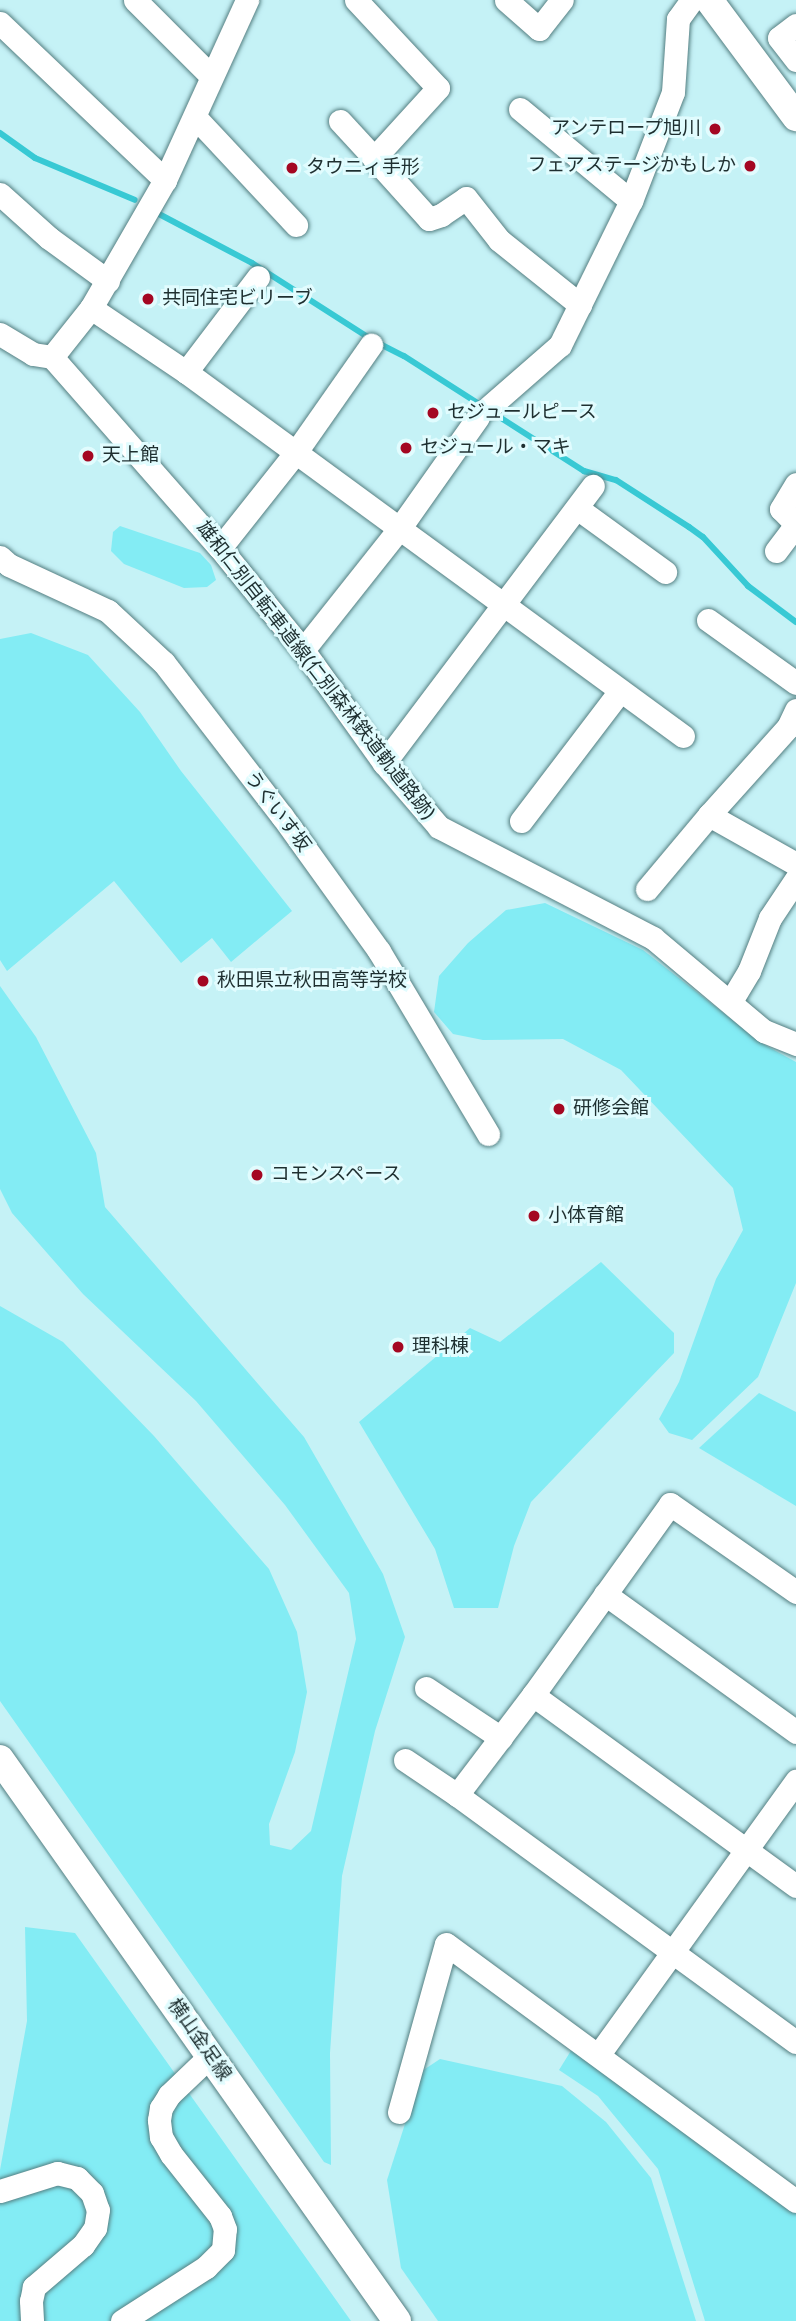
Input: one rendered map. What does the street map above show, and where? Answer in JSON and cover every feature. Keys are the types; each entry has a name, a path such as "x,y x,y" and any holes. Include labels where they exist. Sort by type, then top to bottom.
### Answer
{"main road":[{"path":"709,0 796,117"},
{"name":"横山金足線","path":"0,1759 397,2321"}],"street":[{"path":"135,0 211,76"},
{"path":"0,334 33,354 52,357 91,308 165,180 247,0"},
{"path":"356,0 438,88 374,158"},
{"path":"506,0 539,29 562,0"},
{"path":"303,650 399,529 483,412 560,345 631,201 673,92 678,19 692,0"},
{"path":"0,23 165,180"},
{"path":"796,24 779,38 796,60"},
{"path":"520,110 631,201"},
{"path":"195,117 296,225"},
{"path":"340,121 429,219 441,215 466,198 499,240 580,305"},
{"path":"0,194 49,238 108,281"},
{"path":"186,372 258,277"},
{"path":"91,308 186,372 682,736"},
{"path":"220,548 296,452 371,345"},
{"name":"雄和仁別自転車道線(仁別森林鉄道軌道路跡)","path":"52,357 220,548 303,650 384,764 439,827 653,939 764,1031 796,1044"},
{"path":"776,551 796,524 780,509 796,484"},
{"path":"384,764 593,486"},
{"path":"577,508 665,572"},
{"name":"うぐいす坂","path":"0,557 9,565 108,611 164,663 282,816 379,951 488,1134"},
{"path":"708,620 796,683"},
{"path":"521,821 620,691"},
{"path":"647,889 793,723"},
{"path":"709,816 796,864"},
{"path":"731,1002 749,971 770,918 796,879"},
{"path":"457,1795 533,1695 670,1504 796,1592"},
{"path":"605,1594 796,1732"},
{"path":"426,1688 500,1738"},
{"path":"533,1695 796,1886"},
{"path":"405,1760 796,2042"},
{"path":"598,2054 796,1780"},
{"path":"399,2112 446,1944 796,2201"},
{"path":"122,2321 206,2267 223,2250 225,2229 220,2216 171,2154 161,2137 159,2120 169,2095 210,2056"},
{"path":"0,2191 57,2173 77,2178 92,2193 98,2210 94,2228 83,2245 34,2287 30,2301 32,2321"}],"shaded area":[{"path":"120,526 200,553 211,565 216,580 207,587 184,588 124,564 111,551 113,532"},
{"path":"31,633 88,655 140,712 181,771 292,911 231,962 212,938 181,963 114,881 7,971 0,960 0,639"},
{"path":"545,903 643,950 763,1044 796,1062 796,1283 758,1377 692,1440 669,1433 659,1419 679,1382 716,1279 743,1230 733,1188 621,1070 563,1039 483,1040 453,1034 434,1012 439,976 468,943 506,910"},
{"path":"0,986 36,1037 96,1153 105,1207 304,1437 383,1574 405,1637 375,1731 342,1876 330,2053 331,2165 324,2162 0,1701 0,1306 63,1342 154,1436 269,1569 297,1632 307,1692 295,1752 269,1824 270,1845 291,1850 311,1831 356,1639 349,1593 285,1505 196,1401 83,1294 12,1213 0,1189"},
{"path":"601,1262 674,1333 674,1353 531,1502 514,1546 498,1608 454,1608 435,1549 359,1422 470,1328 500,1342"},
{"path":"759,1393 796,1412 796,1506 699,1448"},
{"path":"25,1927 75,1933 351,2321 0,2321 0,2170 27,2021"},
{"path":"572,2049 796,2213 796,2321 705,2321 658,2169 598,2096 559,2070"},
{"path":"440,2059 562,2086 606,2122 651,2178 696,2321 438,2321 401,2268 387,2180 422,2071"}],"waterway":[{"path":"0,133 35,158 135,200"},
{"path":"159,214 252,263 366,336"},
{"path":"378,343 404,356 584,471 616,480 689,527 703,537 748,586 796,622"}],"place":[{"name":"アンテロープ旭川","path":"715,129"},
{"name":"フェアステージかもしか","path":"750,166"},
{"name":"タウニィ手形","path":"292,168"},
{"name":"共同住宅ビリーブ","path":"148,299"},
{"name":"セジュールピース","path":"433,413"},
{"name":"セジュール・マキ","path":"406,448"},
{"name":"天上館","path":"88,456"},
{"name":"秋田県立秋田高等学校","path":"203,981"},
{"name":"研修会館","path":"559,1109"},
{"name":"コモンスペース","path":"257,1175"},
{"name":"小体育館","path":"534,1216"},
{"name":"理科棟","path":"398,1347"}]}
